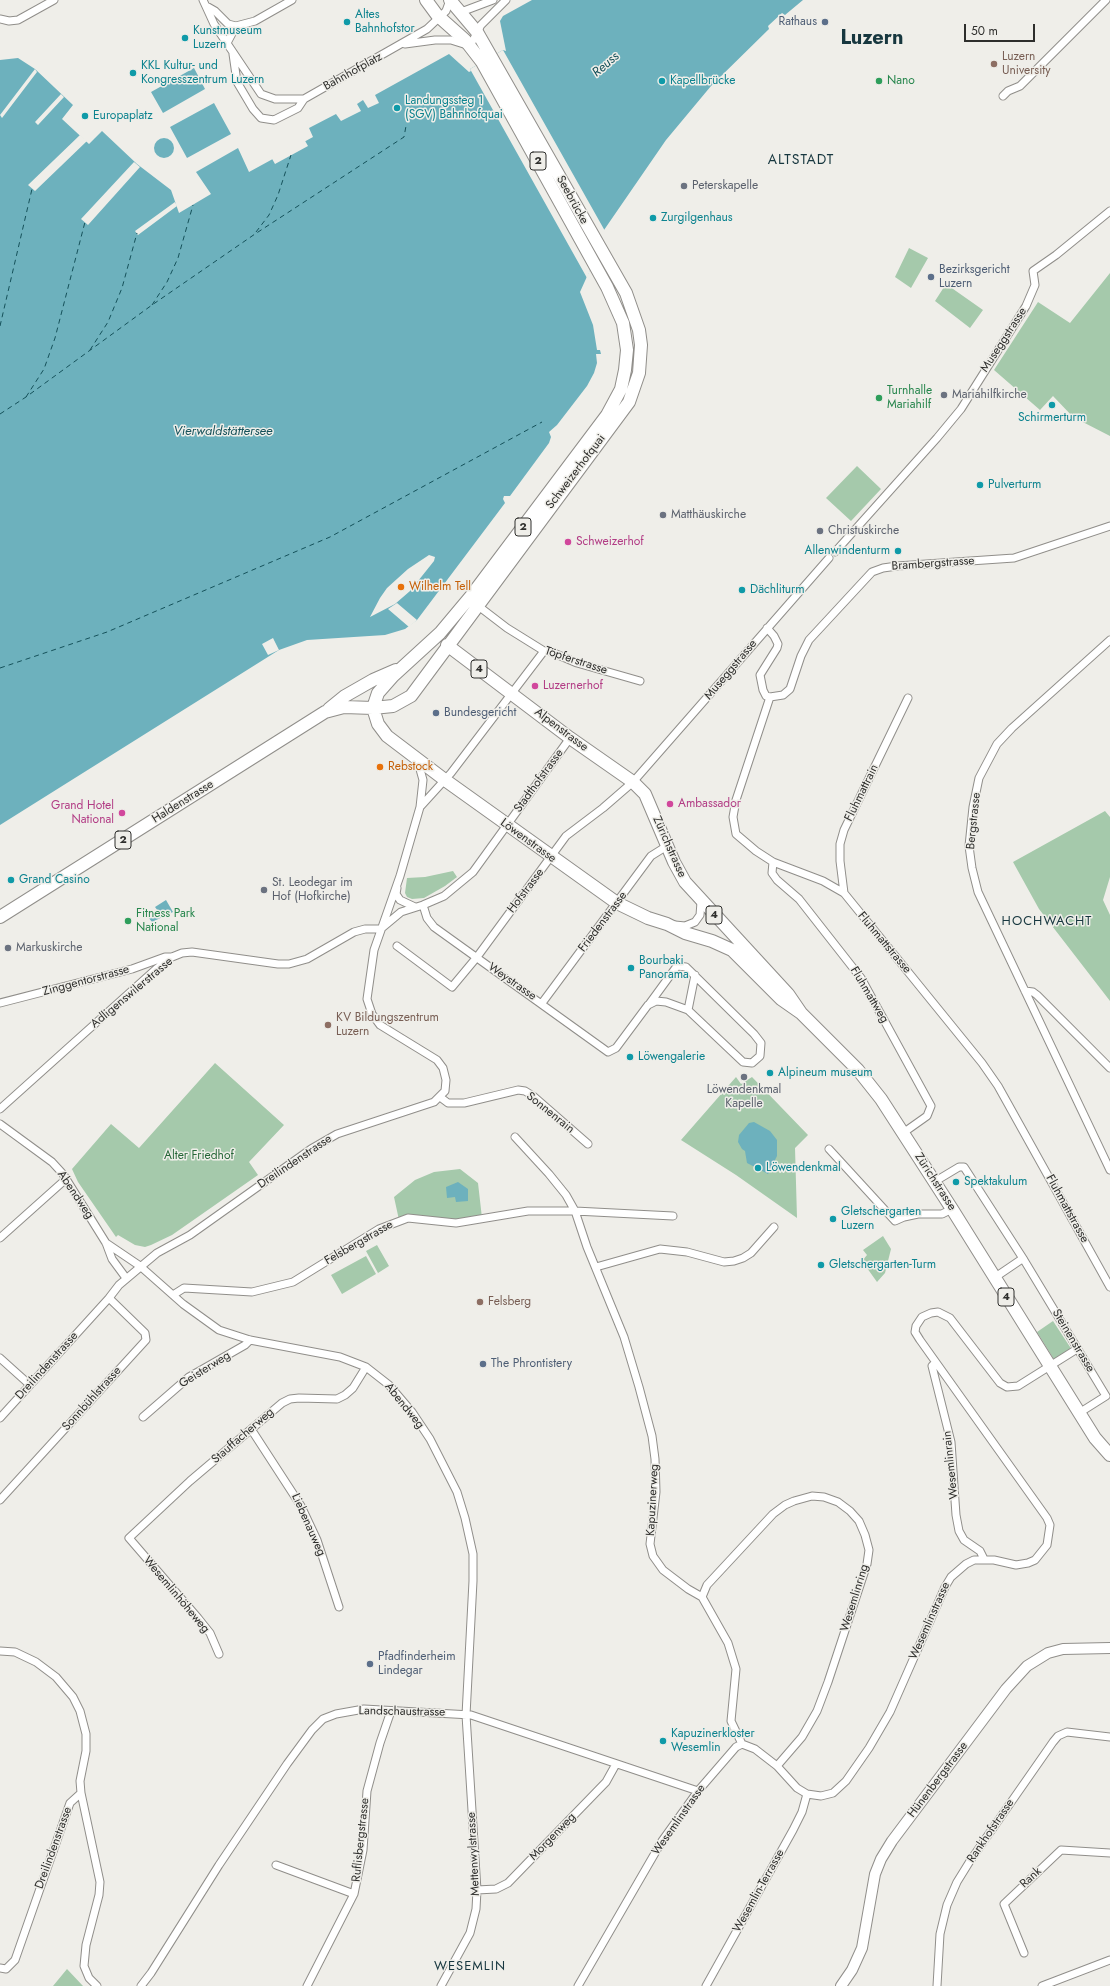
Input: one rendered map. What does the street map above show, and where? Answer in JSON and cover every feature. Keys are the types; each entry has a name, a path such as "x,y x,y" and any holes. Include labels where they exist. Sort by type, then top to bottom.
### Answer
{"main road":[{"name":"2","path":"426,0 440,19 487,59"},
{"name":"Bahnhofplatz","path":"450,0 477,32 487,59"},
{"name":"Seebrücke","path":"487,59 598,247 620,280"},
{"name":"Seebrücke","path":"428,645 481,583 606,416 618,394 625,370 626,340 620,316 594,261 487,59"},
{"name":"Schweizerhofquai","path":"373,708 393,706 411,696 447,645 625,407 632,394 641,364 641,338 629,300 620,280"},
{"name":"2","path":"325,712 345,696 373,680 400,669 428,645"},
{"path":"428,645 447,645"},
{"name":"Alpenstrasse","path":"447,645 512,692 570,738 618,771"},
{"path":"373,708 378,693 400,669"},
{"name":"Haldenstrasse","path":"0,917 325,712 344,707 373,708"},
{"name":"Löwenstrasse","path":"373,708 381,730 416,758 507,826 617,903 635,913 667,924 685,933 708,940"},
{"name":"Zürichstrasse","path":"618,771 633,782 648,797 667,846 685,882 701,902 788,994 801,1013 872,1088 952,1209 1079,1412 1108,1451"},
{"name":"Zürichstrasse","path":"708,940 732,950 781,998 801,1013"}],"street":[{"path":"2,20 18,20 54,0"},
{"path":"204,0 208,7 215,11 228,24 236,26 255,21 292,0"},
{"name":"Bahnhofplatz","path":"233,54 237,82 253,109 261,118 274,120 298,108 304,99 427,29 440,19 449,6 450,0"},
{"path":"461,12 493,0"},
{"path":"470,46 477,32 506,0"},
{"path":"1003,96 1008,91 1020,86 1106,0"},
{"name":"Bahnhofplatz","path":"208,7 208,13 233,54 241,63 261,94 275,99 304,99"},
{"path":"227,43 236,26"},
{"name":"Bahnhofplatz","path":"403,44 435,40 451,40 470,46"},
{"name":"Museggstrasse","path":"835,552 937,438 961,408 1026,306 1035,285 1033,271 1056,255 1110,211"},
{"name":"Brambergstrasse","path":"770,697 783,695 790,689 801,656 809,640 872,572 882,568 897,566 1014,558 1110,526"},
{"name":"Museggstrasse","path":"633,782 829,558"},
{"name":"Töpferstrasse","path":"477,605 507,628 544,651 549,651 577,663 640,681"},
{"path":"767,628 774,636 778,644 760,675 763,690 766,696 770,697"},
{"name":"Bergstrasse","path":"1110,640 1012,728 997,744 979,778 973,807 969,846 972,868 978,892 1110,1170"},
{"path":"420,807 444,780 544,651"},
{"name":"Fluhmattstrasse","path":"770,697 736,800 733,817 736,834 743,841 773,862 823,881 844,893 982,1063 998,1086 1110,1287"},
{"name":"Fluhmattrain","path":"844,893 840,862 840,844 844,830 908,698"},
{"name":"Stadthofstrasse","path":"381,929 401,912 444,896 473,872 570,738"},
{"path":"416,758 423,780 420,807 397,884 374,950 367,999 370,1010 380,1025 436,1060 443,1068 446,1080 445,1091 440,1097"},
{"name":"Hofstrasse","path":"397,946 452,987 477,957 566,836 603,808 633,782"},
{"name":"Friedenstrasse","path":"542,1003 651,856 667,846"},
{"name":"Fluhmattweg","path":"773,862 772,873 777,880 799,899 861,978 931,1106 927,1116 903,1133"},
{"path":"397,884 396,894 400,900 419,906"},
{"path":"667,924 685,926 695,922 700,915 701,902"},
{"name":"Weystrasse","path":"419,906 432,925 608,1052 616,1048 648,1005"},
{"name":"Adligenswilerstrasse","path":"0,1109 172,957 182,953 192,952 278,964 289,964 307,959 354,932 366,929 381,929"},
{"name":"Zinggentorstrasse","path":"0,1003 132,969 165,957 172,957"},
{"path":"677,966 686,967 761,1043 760,1056 752,1063 740,1061 688,1010 666,1002 656,1001 648,1005 677,966"},
{"path":"688,1010 695,975"},
{"path":"1026,991 1033,992 1038,995 1110,1068"},
{"name":"Sonnenrain","path":"440,1097 448,1103 453,1103 518,1090 525,1091 533,1096 588,1144"},
{"name":"Dreilindenstrasse","path":"0,1418 126,1278 157,1253 202,1227 311,1149 330,1138 347,1130 434,1102 440,1097"},
{"name":"Abendweg","path":"0,1124 52,1162 66,1179 106,1243 112,1260 126,1278"},
{"name":"Kapuzinerweg","path":"515,1137 549,1174 566,1195 575,1211 624,1337 652,1436 656,1478 650,1544 653,1556 663,1570 688,1589 702,1597 720,1627 734,1658 736,1669 731,1721 742,1744"},
{"path":"829,1149 895,1221 904,1217 918,1214 942,1214 952,1209"},
{"name":"Steinenstrasse","path":"934,1182 959,1167 964,1168 1022,1259 1106,1396 1079,1412"},
{"path":"0,1238 66,1179"},
{"name":"Felsbergstrasse","path":"173,1295 184,1288 252,1292 293,1282 379,1229 408,1218 456,1223 528,1211 575,1211"},
{"path":"575,1211 673,1216"},
{"path":"596,1267 660,1249 687,1252 724,1262 734,1261 751,1253 774,1227"},
{"name":"Abendweg","path":"106,1243 140,1266 173,1295 215,1328 250,1340 340,1357 366,1367 383,1379 398,1394 430,1440 457,1492 465,1518 473,1554 466,1715"},
{"path":"994,1278 1022,1259"},
{"name":"Sonnbühlstrasse","path":"0,1500 146,1340 145,1333 109,1298"},
{"name":"Wesemlinstrasse","path":"807,1794 821,1796 839,1789 869,1748 890,1712 948,1582 953,1574 966,1564 984,1559 1016,1565 1028,1563 1035,1560 1047,1545 1050,1535 1050,1525 1041,1509 935,1363 915,1332 916,1326 922,1318 932,1312 938,1312 950,1318 1000,1383 1007,1387 1018,1386 1050,1366"},
{"name":"Geisterweg","path":"143,1417 189,1377 245,1345 250,1340"},
{"path":"1050,1366 1078,1349"},
{"path":"0,1358 30,1385"},
{"name":"Wesemlinrain","path":"935,1363 932,1366 951,1442 956,1515 959,1531 964,1540 980,1551 984,1559"},
{"name":"Stauffacherweg","path":"129,1538 190,1481 282,1403 290,1399 337,1399 345,1395 353,1388 366,1367"},
{"name":"Liebenauweg","path":"251,1429 301,1506 317,1540 339,1607"},
{"name":"Wesemlinring","path":"702,1597 707,1585 773,1514 785,1505 803,1498 824,1497 838,1502 850,1511 858,1521 865,1535 869,1550 867,1564 817,1711 802,1737 777,1766"},
{"name":"Wesemlinhöheweg","path":"129,1538 210,1633 219,1654"},
{"name":"Hünenbergstrasse","path":"841,1986 852,1970 862,1948 875,1874 881,1859 892,1841 1006,1689 1027,1666 1048,1653 1063,1649 1110,1648"},
{"name":"Dreilindenstrasse","path":"0,1651 15,1652 36,1662 56,1677 73,1697 80,1711 86,1734 86,1751 80,1781 81,1793 70,1802 15,1960 3,1968"},
{"name":"Landschaustrasse","path":"141,1986 151,1973 219,1865 312,1730 323,1719 336,1714 364,1709 466,1715 480,1718 698,1791"},
{"name":"Ruflisbergstrasse","path":"307,1986 354,1894 363,1850 368,1785 380,1743 392,1711"},
{"name":"Mettenwylstrasse","path":"441,1986 470,1933 476,1909 477,1890 466,1715"},
{"name":"Rankhofstrasse","path":"937,1986 940,1934 947,1905 957,1882 1052,1742 1058,1736 1067,1732 1110,1738"},
{"path":"742,1744 755,1749 777,1766 797,1788 807,1794"},
{"name":"Wesemlinstrasse","path":"578,1986 662,1841 698,1791 736,1748 742,1744"},
{"name":"Morgenweg","path":"477,1890 496,1889 508,1883 606,1782 616,1764"},
{"path":"81,1793 100,1882 99,1895 86,1945 84,1966 89,1978 97,1986"},
{"name":"Wesemlin-Terrasse","path":"706,1986 794,1830 802,1812 807,1794"},
{"name":"Rank","path":"1024,1952 1004,1904 1061,1850 1110,1853"},
{"path":"276,1865 354,1894"},
{"path":"1042,1986 1110,1960"}],"green space":[{"path":"909,248 928,258 911,288 895,277"},
{"path":"1110,273 1110,436 1073,417 1053,396 1040,410 994,370 1038,302 1070,323"},
{"path":"946,284 983,310 970,328 935,301"},
{"path":"857,466 881,489 851,521 826,498"},
{"path":"1105,811 1110,817 1110,877 1103,900 1110,915 1110,1001 1039,909 1013,862"},
{"path":"453,871 457,877 424,898 412,899 407,897 405,893 407,878 425,877"},
{"name":"Alter Friedhof","path":"215,1063 284,1125 249,1162 258,1175 172,1235 151,1245 145,1247 135,1245 118,1235 116,1237 78,1182 72,1169 111,1124 139,1148"},
{"path":"736,1077 741,1084 752,1077 808,1135 795,1148 797,1218 736,1175 681,1140"},
{"path":"460,1169 478,1183 482,1218 476,1220 399,1220 394,1197 415,1180 434,1172"},
{"path":"883,1236 891,1249 885,1273 877,1282 862,1261 867,1255 863,1250"},
{"path":"377,1245 389,1266 378,1273 366,1251"},
{"path":"366,1256 376,1274 342,1294 331,1275"},
{"path":"1053,1321 1072,1350 1055,1361 1037,1332"},
{"path":"67,1969 83,1986 53,1986"}],"water":[{"name":"Vierwaldstättersee","path":"532,0 803,0 785,15 782,13 768,26 769,29 711,86 666,140 604,230 594,261 580,292 593,325 597,350 600,350 601,354 596,354 597,363 594,373 587,386 557,425 549,432 551,437 549,443 510,496 504,496 503,499 505,503 417,620 405,629 385,635 307,640 279,650 0,825 0,60 18,58 35,69 73,105 62,119 89,144 102,131 137,164 171,190 179,213 211,194 196,172 238,148 249,172 313,137 309,128 336,114 341,121 361,111 357,104 363,100 368,108 379,103 375,95 449,54 469,72 471,71 470,69 503,50 506,51 500,21 503,16","holes":["429,555 435,557 434,561 410,591 395,604 370,617 387,588 408,569"]},
{"path":"194,68 205,89 163,113 151,92"},
{"path":"214,103 231,134 187,158 170,127"},
{"path":"164,138 171,141 174,148 171,155 164,158 157,155 154,148 157,141"},
{"path":"166,900 173,912 152,922 148,917 158,911 155,907"},
{"path":"754,1122 770,1131 777,1140 777,1156 768,1174 747,1163 745,1151 738,1142 739,1135 749,1123"},
{"path":"458,1182 468,1189 468,1201 456,1202 455,1197 447,1198 446,1187"}],"pier":[{"path":"503,50 605,231 587,278 470,69"},
{"path":"35,69 37,72 2,118 0,115"},
{"path":"61,94 64,97 38,125 35,122"},
{"path":"80,135 87,141 35,191 28,185"},
{"path":"304,139 308,146 275,164 271,157"},
{"path":"134,162 140,167 88,225 81,219"},
{"path":"175,202 177,206 138,235 135,231"},
{"path":"397,603 417,620 409,627 388,609"},
{"path":"273,638 279,650 268,655 262,644"}],"ferry route":[{"path":"0,414 26,397 152,305 255,234 404,137 406,126"},
{"path":"256,232 269,215 278,195 291,155"},
{"path":"0,326 32,189"},
{"path":"152,305 167,282 178,258 193,205"},
{"path":"26,397 44,369 55,338 85,222"},
{"path":"90,350 108,322 122,288 137,233"},
{"path":"0,668 107,632 330,537 542,422"}],"place":[{"name":"Altes Bahnhofstor","path":"347,22"},
{"name":"Rathaus","path":"825,22"},
{"name":"Kunstmuseum Luzern","path":"185,38"},
{"name":"Luzern University","path":"994,64"},
{"name":"KKL Kultur- und Kongresszentrum Luzern","path":"133,73"},
{"name":"Kapellbrücke","path":"662,81"},
{"name":"Nano","path":"879,81"},
{"name":"Landungssteg 1 (SGV) Bahnhofquai","path":"397,108"},
{"name":"Europaplatz","path":"85,116"},
{"name":"Peterskapelle","path":"684,186"},
{"name":"Zurgilgenhaus","path":"653,218"},
{"name":"Bezirksgericht Luzern","path":"931,277"},
{"name":"Mariahilfkirche","path":"944,395"},
{"name":"Turnhalle Mariahilf","path":"879,398"},
{"name":"Schirmerturm","path":"1052,405"},
{"name":"Pulverturm","path":"980,485"},
{"name":"Matthäuskirche","path":"663,515"},
{"name":"Christuskirche","path":"820,531"},
{"name":"Schweizerhof","path":"568,542"},
{"name":"Allenwindenturm","path":"898,551"},
{"name":"Wilhelm Tell","path":"401,587"},
{"name":"Dächliturm","path":"742,590"},
{"name":"Luzernerhof","path":"535,686"},
{"name":"Bundesgericht","path":"436,713"},
{"name":"Rebstock","path":"380,767"},
{"name":"Ambassador","path":"670,804"},
{"name":"Grand Hotel National","path":"122,813"},
{"name":"Grand Casino","path":"11,880"},
{"name":"St. Leodegar im Hof (Hofkirche)","path":"264,890"},
{"name":"Fitness Park National","path":"128,921"},
{"name":"Markuskirche","path":"8,948"},
{"name":"Bourbaki Panorama","path":"631,968"},
{"name":"KV Bildungszentrum Luzern","path":"328,1025"},
{"name":"Löwengalerie","path":"630,1057"},
{"name":"Alpineum museum","path":"770,1073"},
{"name":"Löwendenkmal Kapelle","path":"744,1077"},
{"name":"Löwendenkmal","path":"758,1168"},
{"name":"Spektakulum","path":"956,1182"},
{"name":"Gletschergarten Luzern","path":"833,1219"},
{"name":"Gletschergarten-Turm","path":"821,1265"},
{"name":"Felsberg","path":"480,1302"},
{"name":"The Phrontistery","path":"483,1364"},
{"name":"Pfadfinderheim Lindegar","path":"370,1664"},
{"name":"Kapuzinerkloster Wesemlin","path":"663,1741"}],"district":[{"name":"Luzern","path":"872,39"},
{"name":"ALTSTADT","path":"801,161"},
{"name":"HOCHWACHT","path":"1047,922"},
{"name":"WESEMLIN","path":"470,1967"}],"water label":[{"name":"Reuss","path":"606,65"}]}
